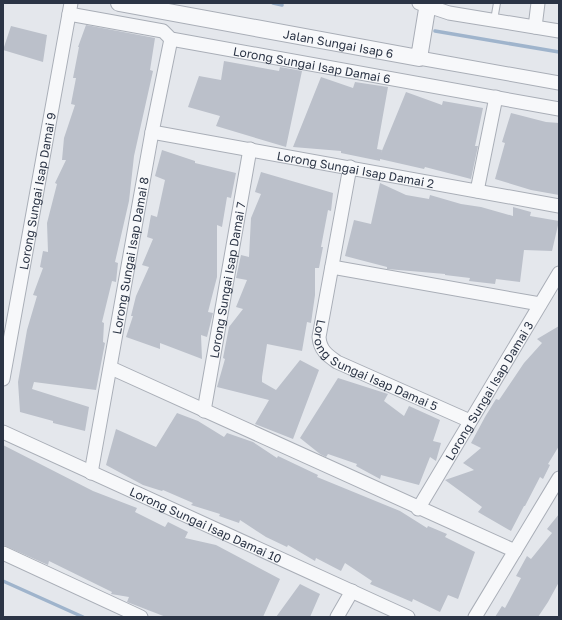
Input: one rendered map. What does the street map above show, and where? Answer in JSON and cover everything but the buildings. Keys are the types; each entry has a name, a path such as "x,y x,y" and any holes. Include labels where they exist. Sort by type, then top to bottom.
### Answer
{"street":[{"name":"Jalan Sungai Isap 6","path":"119,3 559,83"},
{"path":"535,27 538,3"},
{"path":"419,58 425,4 449,8 494,20 559,31"},
{"name":"Lorong Sungai Isap Damai 6","path":"70,8 163,31 171,39 559,109"},
{"name":"Lorong Sungai Isap Damai 9","path":"3,379 70,8"},
{"name":"Lorong Sungai Isap Damai 8","path":"91,473 152,132 171,39"},
{"path":"477,191 496,97"},
{"name":"Lorong Sungai Isap Damai 2","path":"152,132 559,206"},
{"name":"Lorong Sungai Isap Damai 7","path":"204,411 250,149"},
{"name":"Lorong Sungai Isap Damai 5","path":"350,167 319,337 320,344 324,351 337,362 470,421"},
{"path":"332,267 540,304"},
{"name":"Lorong Sungai Isap Damai 3","path":"418,509 559,273"},
{"path":"110,368 418,509 515,551"},
{"name":"Lorong Sungai Isap Damai 10","path":"3,432 408,617"},
{"path":"475,617 559,478"},
{"path":"3,553 141,617"},
{"path":"337,617 352,591"}],"lane":[{"path":"494,20 497,3"}],"waterway":[{"path":"273,3 282,5"},
{"path":"435,31 559,52"},
{"path":"3,581 83,617"}]}
